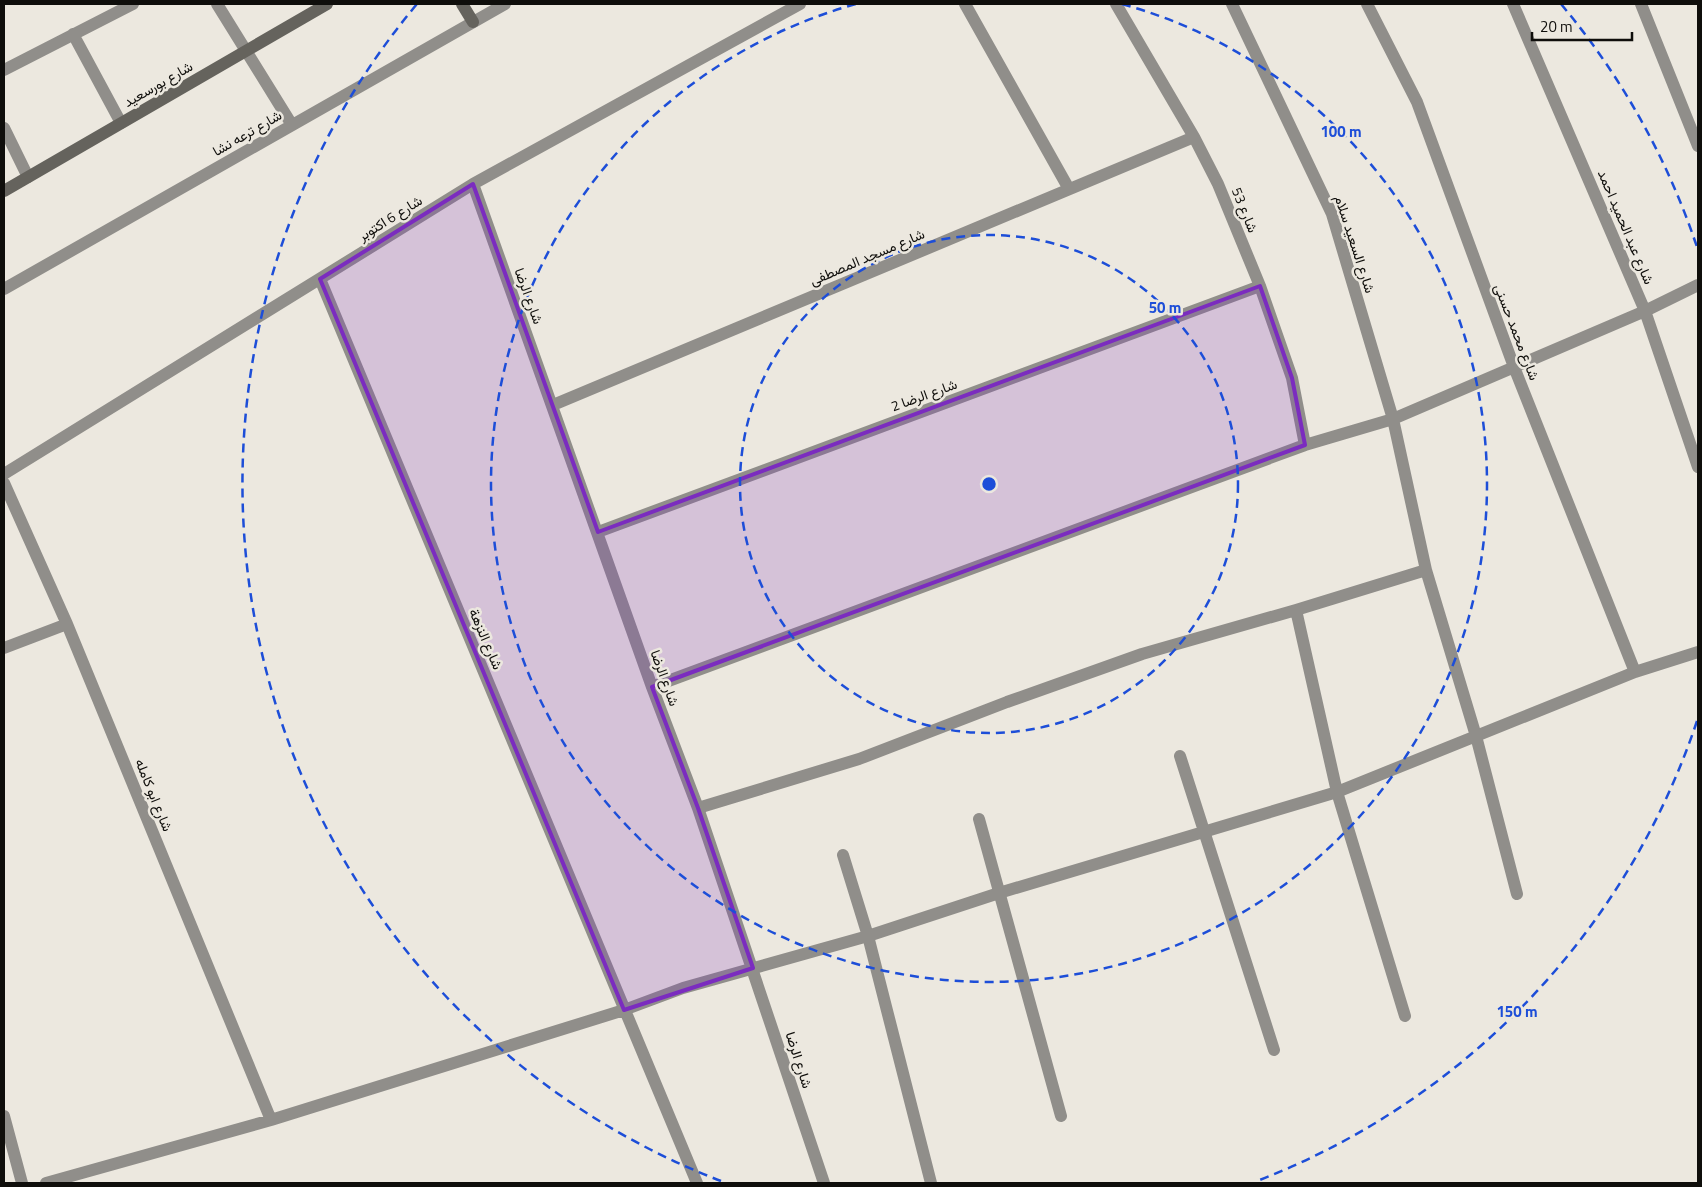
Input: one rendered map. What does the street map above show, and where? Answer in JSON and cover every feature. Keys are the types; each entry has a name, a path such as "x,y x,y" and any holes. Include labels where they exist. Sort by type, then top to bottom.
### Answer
{"street":[{"path":"4,70 133,4"},
{"path":"217,4 248,50 292,125"},
{"name":"شارع بورسعيد","path":"4,191 327,4"},
{"path":"462,4 473,22"},
{"name":"شارع ترعه نشا","path":"4,289 505,4"},
{"name":"شارع 6 اكتوبر","path":"4,474 473,184 800,4"},
{"path":"965,4 1069,189"},
{"name":"شارع 53","path":"1116,4 1194,137 1218,184 1260,286 1292,378 1305,445"},
{"name":"شارع السعيد سلام","path":"1232,4 1332,214 1393,419 1426,570 1476,736 1517,894"},
{"name":"شارع محمد حسنى","path":"1367,4 1417,102 1514,367 1635,672"},
{"name":"شارع عبد الحميد احمد","path":"1513,4 1646,311 1698,467"},
{"path":"1642,4 1698,146"},
{"path":"73,34 121,123"},
{"path":"4,128 28,177"},
{"name":"شارع مسجد المصطفى","path":"553,405 1194,137"},
{"name":"شارع الرضا","path":"473,184 652,688 698,808 824,1183"},
{"name":"شارع النزهة","path":"320,279 697,1183"},
{"path":"652,688 1305,445 1393,419 1646,311 1698,285"},
{"name":"شارع الرضا 2","path":"598,532 1260,286"},
{"name":"شارع ابو كامله","path":"4,483 67,624 271,1120"},
{"path":"698,808 859,759 1007,702 1142,654 1426,570"},
{"path":"1296,610 1336,792 1405,1016"},
{"path":"4,648 67,624"},
{"path":"46,1183 271,1120 624,1010 683,988 868,936 999,893 1336,792 1635,672 1698,652"},
{"path":"1180,756 1203,833 1274,1050"},
{"path":"978,819 1061,1116"},
{"path":"843,855 868,936 931,1183"},
{"path":"4,1116 22,1183"}],"highlighted area":[{"path":"473,184 598,532 1260,286 1292,378 1305,445 652,687 698,808 753,968 624,1010 320,279"}]}
